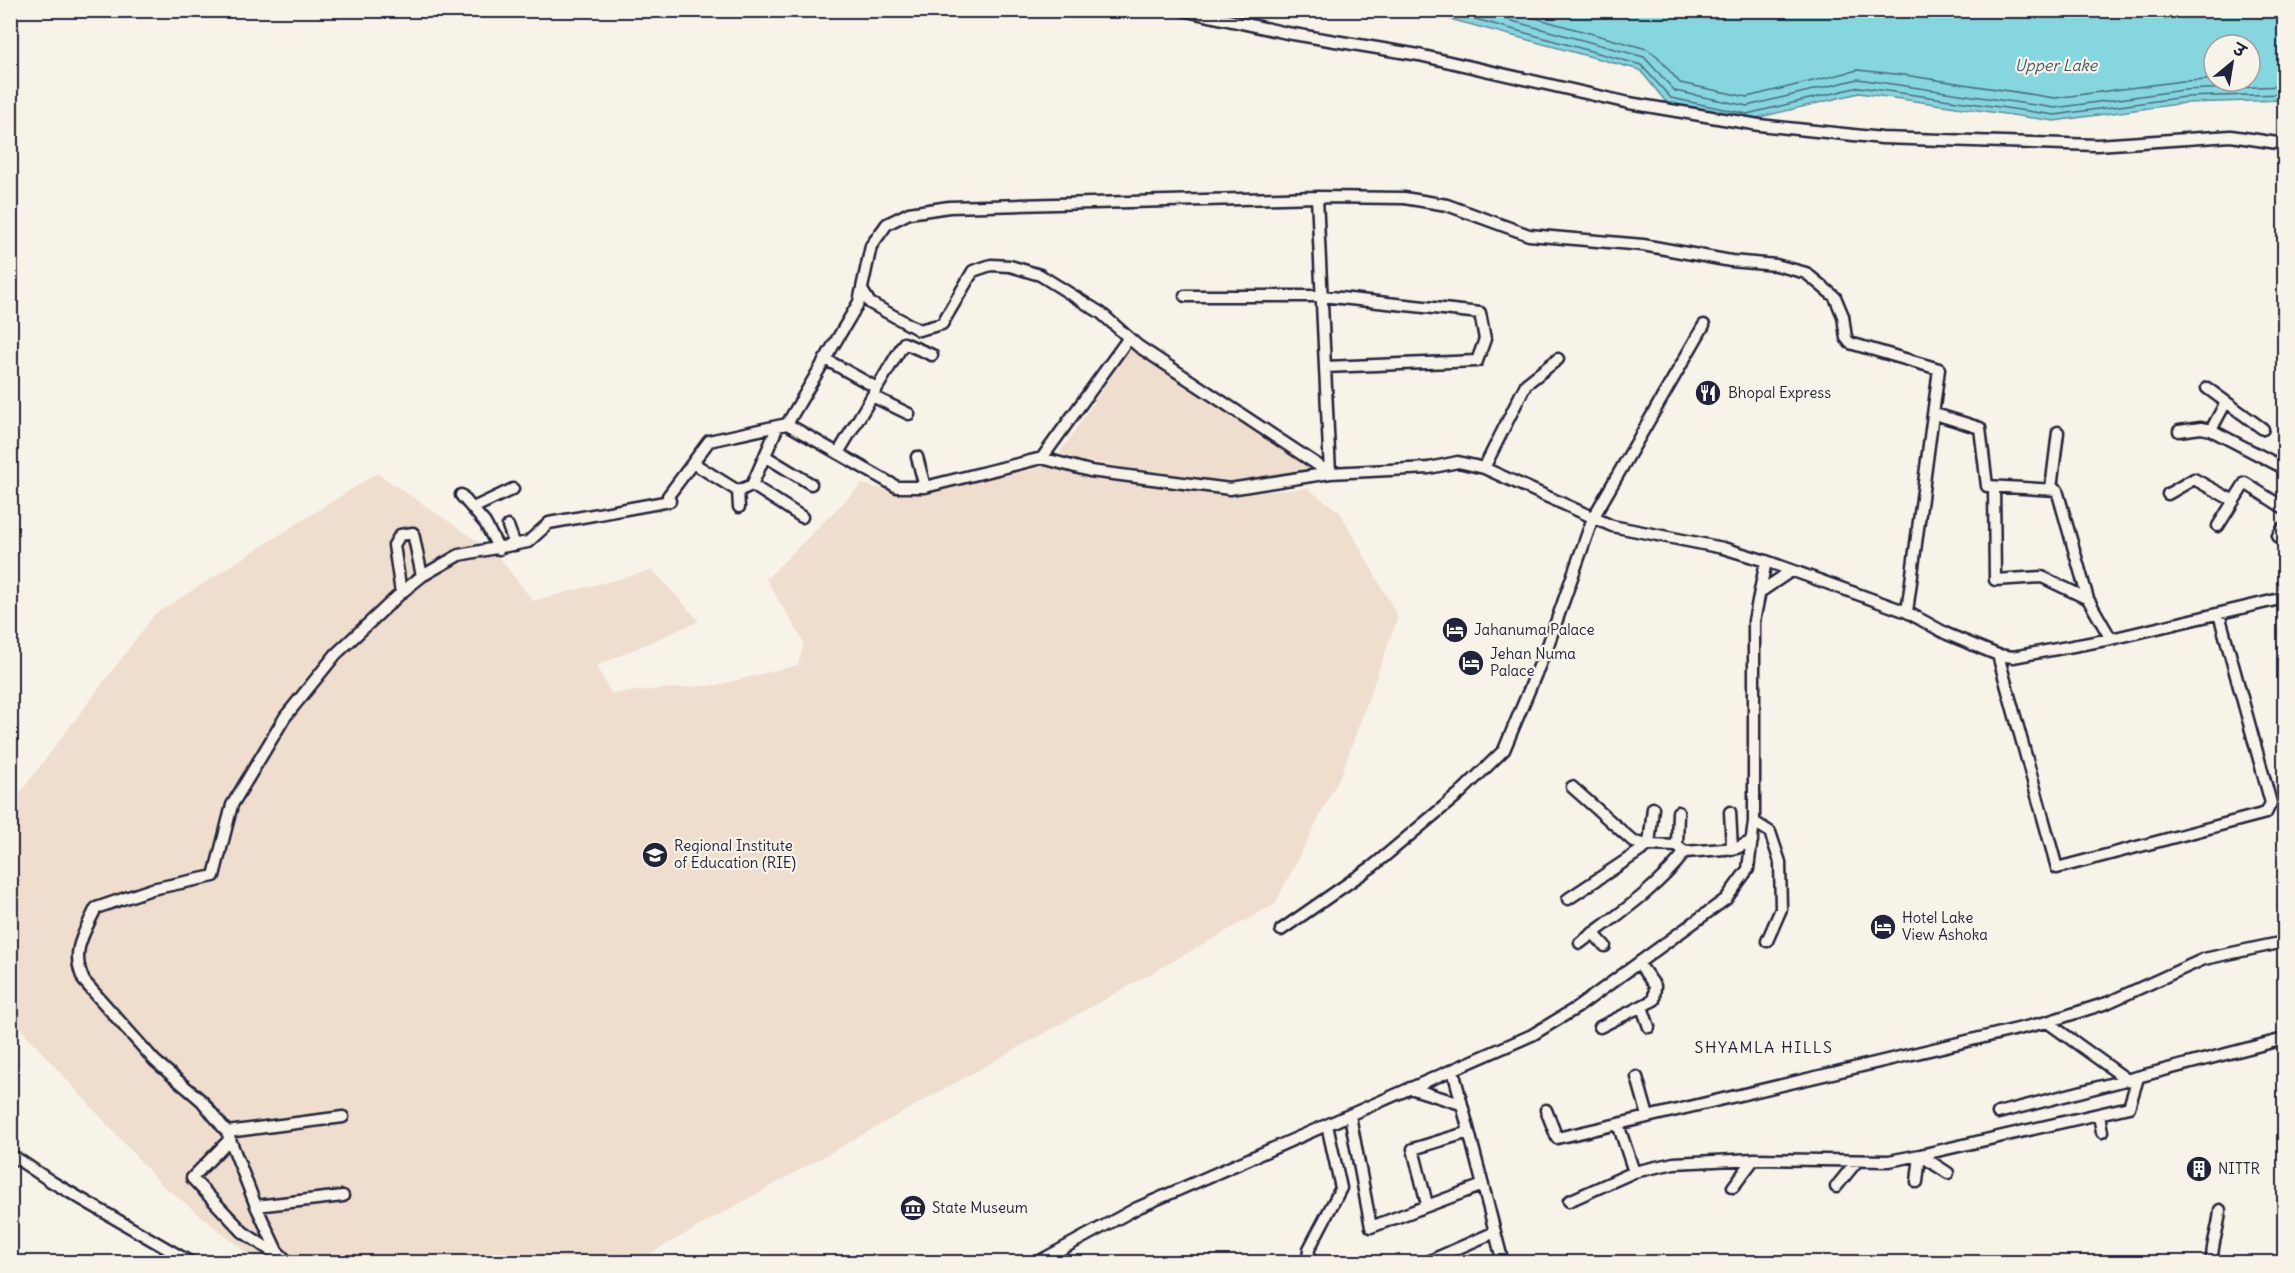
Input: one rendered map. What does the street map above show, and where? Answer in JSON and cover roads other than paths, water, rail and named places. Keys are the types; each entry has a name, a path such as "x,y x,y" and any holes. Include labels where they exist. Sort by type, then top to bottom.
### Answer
{"street":[{"path":"1182,10 1287,33 1419,56 1629,103 1759,124 1882,138 2097,145 2231,136 2284,144"},
{"path":"1317,198 1330,473"},
{"path":"738,491 752,485 782,425 859,302 871,246 887,224 909,213 949,207 1404,198 1448,205 1529,235 1643,245 1731,261 1776,265 1806,273 1835,297 1843,316 1846,338 1850,344 1939,369 1935,414 1907,612"},
{"path":"862,290 870,303 919,330 942,324 973,271 991,265 1010,267 1049,280 1101,313 1128,339 1330,473"},
{"path":"1185,296 1322,296 1480,313 1485,339 1477,361 1325,367"},
{"path":"1281,930 1373,866 1460,793 1504,750 1548,645 1593,518 1704,325"},
{"path":"1042,458 1128,339"},
{"path":"838,453 904,343 932,355"},
{"path":"825,359 909,414"},
{"path":"1484,468 1526,384 1558,359"},
{"path":"2207,388 2263,429"},
{"path":"2211,430 2226,402"},
{"path":"1935,414 1980,428 1987,486 2057,490 2088,599 2111,639"},
{"path":"286,1261 278,1251 256,1206 229,1135 202,1101 155,1061 84,981 76,966 78,947 96,908 152,889 214,876 232,805 285,717 336,654 422,576 459,555 528,542 549,523 670,501 668,496 709,441 782,425 838,453 897,487 925,487 1042,458 1090,471 1230,489 1330,473 1429,468 1458,462 1484,468 1612,526 1722,548 1766,561 1907,612 1947,634 1998,655 2013,657 2111,639 2284,598"},
{"path":"2179,431 2201,428 2211,430 2284,468"},
{"path":"2051,489 2058,432"},
{"path":"765,456 810,484"},
{"path":"916,457 925,487"},
{"path":"693,463 738,491"},
{"path":"2168,494 2194,479 2234,501"},
{"path":"2218,526 2245,483 2284,508"},
{"path":"752,485 802,517"},
{"path":"1994,487 1995,580 2042,577 2088,599"},
{"path":"473,508 513,489"},
{"path":"738,491 739,507"},
{"path":"461,495 473,508 499,549"},
{"path":"508,526 515,545"},
{"path":"2284,527 2278,536 2284,543"},
{"path":"401,593 394,545 400,535 413,533 422,576"},
{"path":"1038,1263 1137,1208 1532,1035 1578,1007 1639,964 1726,898 1748,869 1752,841 1754,822 1754,621 1766,561"},
{"path":"1760,592 1791,571"},
{"path":"1998,655 2057,868 2266,813 2271,803 2219,614"},
{"path":"1572,787 1634,842 1681,849 1732,849 1752,841"},
{"path":"1649,845 1653,808"},
{"path":"1580,943 1672,869 1681,849 1678,812"},
{"path":"1730,812 1732,849"},
{"path":"1754,822 1770,832 1780,862 1781,909 1767,941"},
{"path":"1568,899 1649,845"},
{"path":"1593,933 1605,946"},
{"path":"1546,1110 1557,1138 2047,1022 2108,1003 2204,959 2284,942"},
{"path":"1600,1027 1654,1000 1655,986 1639,964"},
{"path":"1641,1007 1649,1026"},
{"path":"2047,1022 2134,1079"},
{"path":"1998,1113 2284,1040"},
{"path":"1453,1070 1502,1259"},
{"path":"1637,1077 1648,1116"},
{"path":"1569,1201 1634,1172 1674,1162 1889,1161 1920,1155 2129,1107 2134,1079"},
{"path":"1410,1088 1461,1104"},
{"path":"2099,1114 2102,1132"},
{"path":"1350,1116 1371,1227 1426,1204 1483,1185"},
{"path":"286,1261 243,1232 192,1178 229,1135 343,1117"},
{"path":"1618,1124 1634,1172"},
{"path":"1308,1263 1309,1249 1341,1188 1327,1125"},
{"path":"1426,1204 1413,1149 1469,1132"},
{"path":"10,1154 52,1182 190,1263"},
{"path":"1920,1155 1948,1173"},
{"path":"1917,1182 1920,1155"},
{"path":"1733,1187 1754,1160"},
{"path":"1836,1187 1857,1161"},
{"path":"256,1206 343,1196"},
{"path":"2212,1263 2211,1246 2219,1231 2220,1210"},
{"path":"1427,1263 1495,1232"}],"water":[{"name":"Upper Lake","path":"1420,11 2284,11 2284,100 2185,103 2054,121 1859,93 1748,120 1667,103 1640,70"}],"place":[{"name":"Bhopal Express","path":"1708,393"},
{"name":"Jahanuma Palace","path":"1455,630"},
{"name":"Jehan Numa Palace","path":"1471,663"},
{"name":"Regional Institute of Education (RIE)","path":"655,855"},
{"name":"Hotel Lake View Ashoka","path":"1883,927"},
{"name":"NITTR","path":"2199,1169"},
{"name":"State Museum","path":"913,1208"}],"district":[{"name":"SHYAMLA HILLS","path":"1764,1047"}]}
